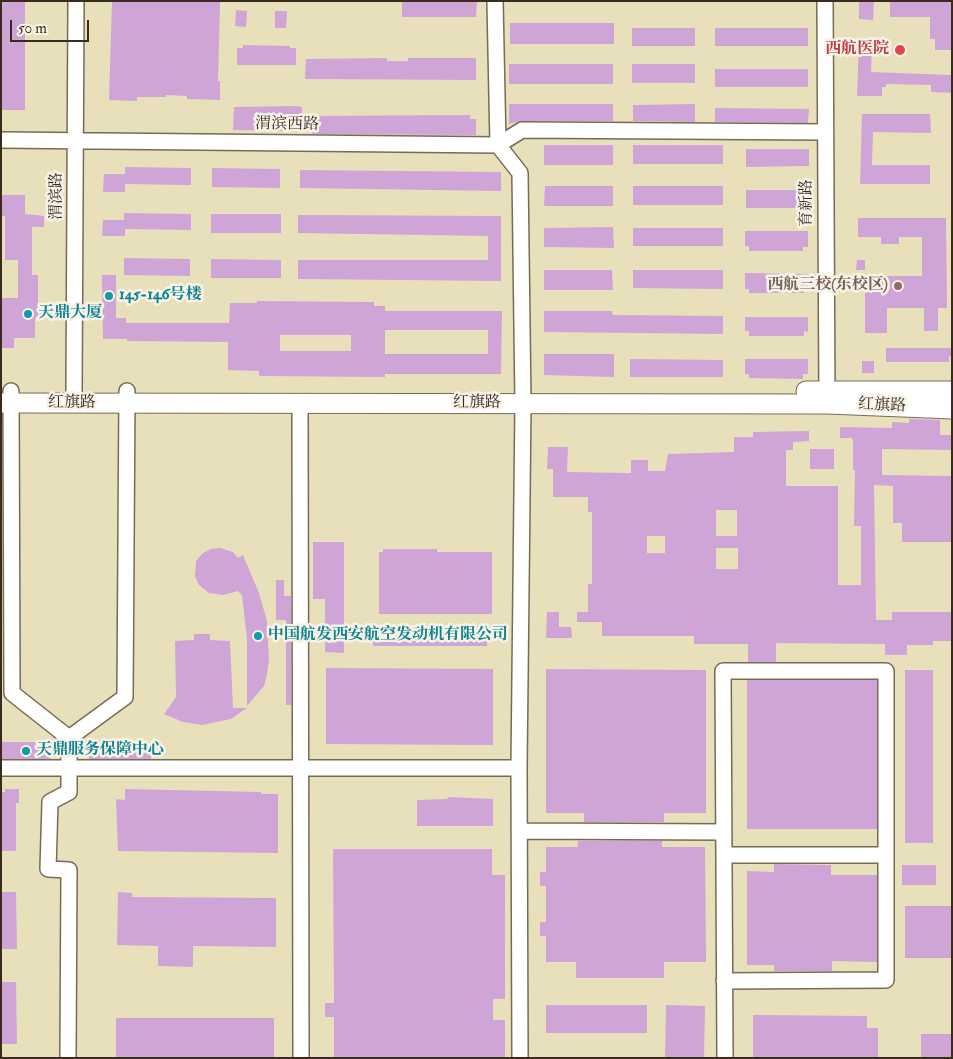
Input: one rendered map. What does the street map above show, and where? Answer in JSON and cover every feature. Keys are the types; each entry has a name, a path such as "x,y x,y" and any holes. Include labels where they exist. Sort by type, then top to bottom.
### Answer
{"main road":[{"name":"红旗路","path":"7,397 74,391 127,397 300,404 522,398"},
{"name":"红旗路","path":"7,397 827,398 951,402"}],"street":[{"name":"渭滨路","path":"74,391 76,1"},
{"path":"495,1 498,145 520,173 522,398 519,768 520,1058"},
{"name":"育新路","path":"825,1 827,398"},
{"path":"498,145 522,130 825,132"},
{"name":"渭滨西路","path":"1,140 498,145"},
{"path":"7,397 12,693 69,738"},
{"path":"69,738 126,697 127,397"},
{"path":"300,404 301,1058"},
{"path":"724,981 886,980 886,671 723,671 724,981 725,1058"},
{"path":"68,1058 69,870 48,869 50,802 69,792 69,738"},
{"path":"1,768 519,768"},
{"path":"519,831 724,832"},
{"path":"724,855 886,855"}],"building":[{"path":"1,1 25,1 25,110 2,110"},
{"path":"112,1 220,1 218,81 220,81 220,100 187,99 187,96 166,95 166,97 137,97 137,101 109,100"},
{"path":"402,1 477,1 476,17 402,17"},
{"path":"859,1 874,1 873,20 859,19"},
{"path":"890,1 952,1 952,50 935,50 935,39 930,39 930,17 890,17"},
{"path":"236,10 247,11 246,27 235,26"},
{"path":"275,11 287,11 286,28 275,28"},
{"path":"510,23 614,23 614,44 510,44"},
{"path":"632,28 695,28 695,46 632,46"},
{"path":"715,28 808,28 808,46 715,46"},
{"path":"859,42 872,42 871,72 952,75 952,93 931,92 931,85 886,84 886,87 882,87 882,96 857,96"},
{"path":"243,45 290,46 290,48 296,48 296,65 237,65 237,48 243,48"},
{"path":"387,58 387,61 408,61 408,58 476,58 476,80 305,79 306,59"},
{"path":"509,64 613,64 613,84 509,84"},
{"path":"632,64 695,64 695,83 632,83"},
{"path":"715,69 808,69 808,87 715,87"},
{"path":"509,104 613,104 613,121 522,121 509,124"},
{"path":"695,104 695,122 633,121 633,105"},
{"path":"234,107 302,107 302,116 470,115 470,119 476,119 476,135 312,134 312,131 233,130"},
{"path":"715,108 809,109 808,123 715,122"},
{"path":"862,114 930,114 931,133 873,132 872,165 930,165 930,184 860,184"},
{"path":"544,145 613,145 613,165 544,165"},
{"path":"633,145 723,145 723,164 633,164"},
{"path":"746,149 809,149 809,166 746,167"},
{"path":"125,167 191,168 191,185 125,184 125,192 103,192 104,174 125,174"},
{"path":"212,168 280,169 280,188 212,187"},
{"path":"300,170 501,172 501,191 300,188"},
{"path":"545,186 613,186 613,206 544,206"},
{"path":"633,186 723,186 723,205 633,205"},
{"path":"746,190 809,190 809,208 746,208"},
{"path":"1,195 25,195 25,214 44,216 44,227 32,227 32,275 38,275 38,319 35,319 35,338 14,338 14,348 1,348 1,298 18,298 18,260 5,260 5,216 1,216"},
{"path":"124,213 191,214 191,230 125,229 125,236 102,236 103,220 124,220"},
{"path":"211,214 281,214 281,233 211,233"},
{"path":"298,215 501,216 501,281 298,279 298,260 488,260 488,236 298,233"},
{"path":"858,218 946,218 947,308 938,308 938,331 924,331 924,308 887,308 887,333 865,333 865,276 922,276 922,237 899,237 899,244 881,244 881,237 858,237"},
{"path":"613,227 614,248 544,247 544,228"},
{"path":"633,228 723,228 723,246 633,246"},
{"path":"745,231 808,231 808,247 803,247 803,251 749,251 749,246 745,246"},
{"path":"124,258 190,259 190,276 124,275"},
{"path":"211,259 281,260 281,278 211,278"},
{"path":"857,260 865,260 865,270 856,270"},
{"path":"544,270 612,270 613,290 544,290"},
{"path":"633,270 723,270 723,289 633,288"},
{"path":"745,273 808,274 808,289 804,289 804,293 749,293 749,289 745,289"},
{"path":"102,275 116,275 116,318 126,318 126,323 229,323 230,303 257,303 257,301 374,302 374,306 385,306 385,311 502,311 501,374 385,374 385,377 259,376 259,371 228,370 228,342 103,339","holes":["385,330 488,330 488,354 385,354","280,335 351,335 351,351 280,351"]},
{"path":"544,311 612,311 613,315 723,316 723,334 544,332"},
{"path":"745,317 808,317 808,332 804,331 804,336 749,336 749,331 745,331"},
{"path":"886,348 952,348 952,356 949,356 949,362 886,362"},
{"path":"544,354 614,354 614,377 544,375"},
{"path":"630,359 723,360 723,377 630,377"},
{"path":"745,359 808,359 808,374 803,374 803,379 749,378 749,374 745,374"},
{"path":"862,361 874,361 874,373 862,373"},
{"path":"909,419 940,420 940,435 952,435 952,450 882,449 882,475 952,476 952,542 902,542 902,523 893,523 893,486 874,485 876,620 892,620 892,612 952,612 952,641 933,641 933,645 907,645 907,655 885,655 885,644 776,643 776,662 748,662 748,644 694,644 694,636 602,636 602,622 577,622 577,612 588,612 588,584 592,584 592,512 588,512 588,497 553,497 553,469 547,469 548,447 568,447 567,472 631,473 631,460 648,460 648,471 665,471 668,454 734,452 734,437 753,437 753,432 809,431 809,441 793,442 793,450 786,450 786,486 838,486 838,585 861,585 861,526 854,526 855,470 853,470 853,441 852,438 840,438 840,427 892,428 892,422 909,423","holes":["716,510 737,510 737,536 716,536","647,536 665,536 665,553 647,553","716,548 738,548 738,569 716,569"]},
{"path":"810,449 834,449 834,469 810,469"},
{"path":"313,542 344,542 344,653 325,652 325,599 313,599"},
{"path":"220,548 233,552 238,558 243,555 259,593 267,621 269,660 267,674 264,686 247,706 247,639 242,595 238,591 223,595 209,593 199,585 195,576 196,561 203,553 211,549"},
{"path":"383,549 437,549 437,552 492,552 492,614 379,614 379,552 383,552"},
{"path":"276,580 284,580 284,596 291,596 291,705 286,705 286,620 276,620"},
{"path":"547,612 559,612 559,627 571,627 572,638 546,638"},
{"path":"194,634 210,634 210,640 230,641 233,708 247,708 231,719 202,725 183,722 164,714 176,697 175,641 194,640"},
{"path":"373,637 487,638 487,646 373,646"},
{"path":"326,668 493,669 493,745 326,744"},
{"path":"546,669 706,670 706,813 664,813 664,822 584,822 584,813 546,813"},
{"path":"905,670 933,670 933,843 905,843"},
{"path":"747,680 877,680 877,829 747,829"},
{"name":"天鼎服务保障中心","path":"1,742 51,742 51,759 1,759"},
{"path":"89,742 151,742 151,759 89,759"},
{"path":"5,789 19,789 19,803 16,803 16,851 1,851 1,792 5,792"},
{"path":"125,789 278,794 278,853 118,851 116,799 125,800"},
{"path":"449,797 493,799 493,826 417,826 417,800 447,799"},
{"path":"578,841 662,841 662,847 705,847 706,962 664,962 664,978 576,978 576,962 546,962 546,936 540,936 540,922 546,922 546,886 540,886 540,872 546,872 546,847 578,847"},
{"path":"333,849 492,849 492,875 505,875 505,999 493,999 493,1020 505,1020 505,1058 334,1058 334,1017 325,1017 325,1003 334,1003"},
{"path":"774,864 831,865 831,875 877,875 877,962 832,961 832,971 774,971 774,965 747,965 747,871 774,872"},
{"path":"902,865 936,865 936,885 902,885"},
{"path":"1,892 16,892 17,949 1,949"},
{"path":"118,892 132,893 132,897 276,898 276,947 193,946 193,967 158,966 158,946 117,945"},
{"path":"905,906 952,906 952,958 905,958"},
{"path":"1,982 16,982 17,1044 1,1044"},
{"path":"546,1005 647,1005 647,1033 546,1033"},
{"path":"666,1005 705,1006 704,1058 665,1058"},
{"path":"753,1015 867,1016 867,1028 878,1028 878,1058 753,1058"},
{"path":"116,1018 274,1018 274,1058 116,1058"},
{"path":"921,1034 952,1034 952,1058 921,1058"}],"place":[{"name":"西航医院","path":"900,50"},
{"name":"西航三校(东校区)","path":"898,286"},
{"name":"145-146号楼","path":"109,296"},
{"name":"天鼎大厦","path":"28,314"},
{"name":"中国航发西安航空发动机有限公司","path":"258,636"},
{"name":"天鼎服务保障中心","path":"26,751"}]}
